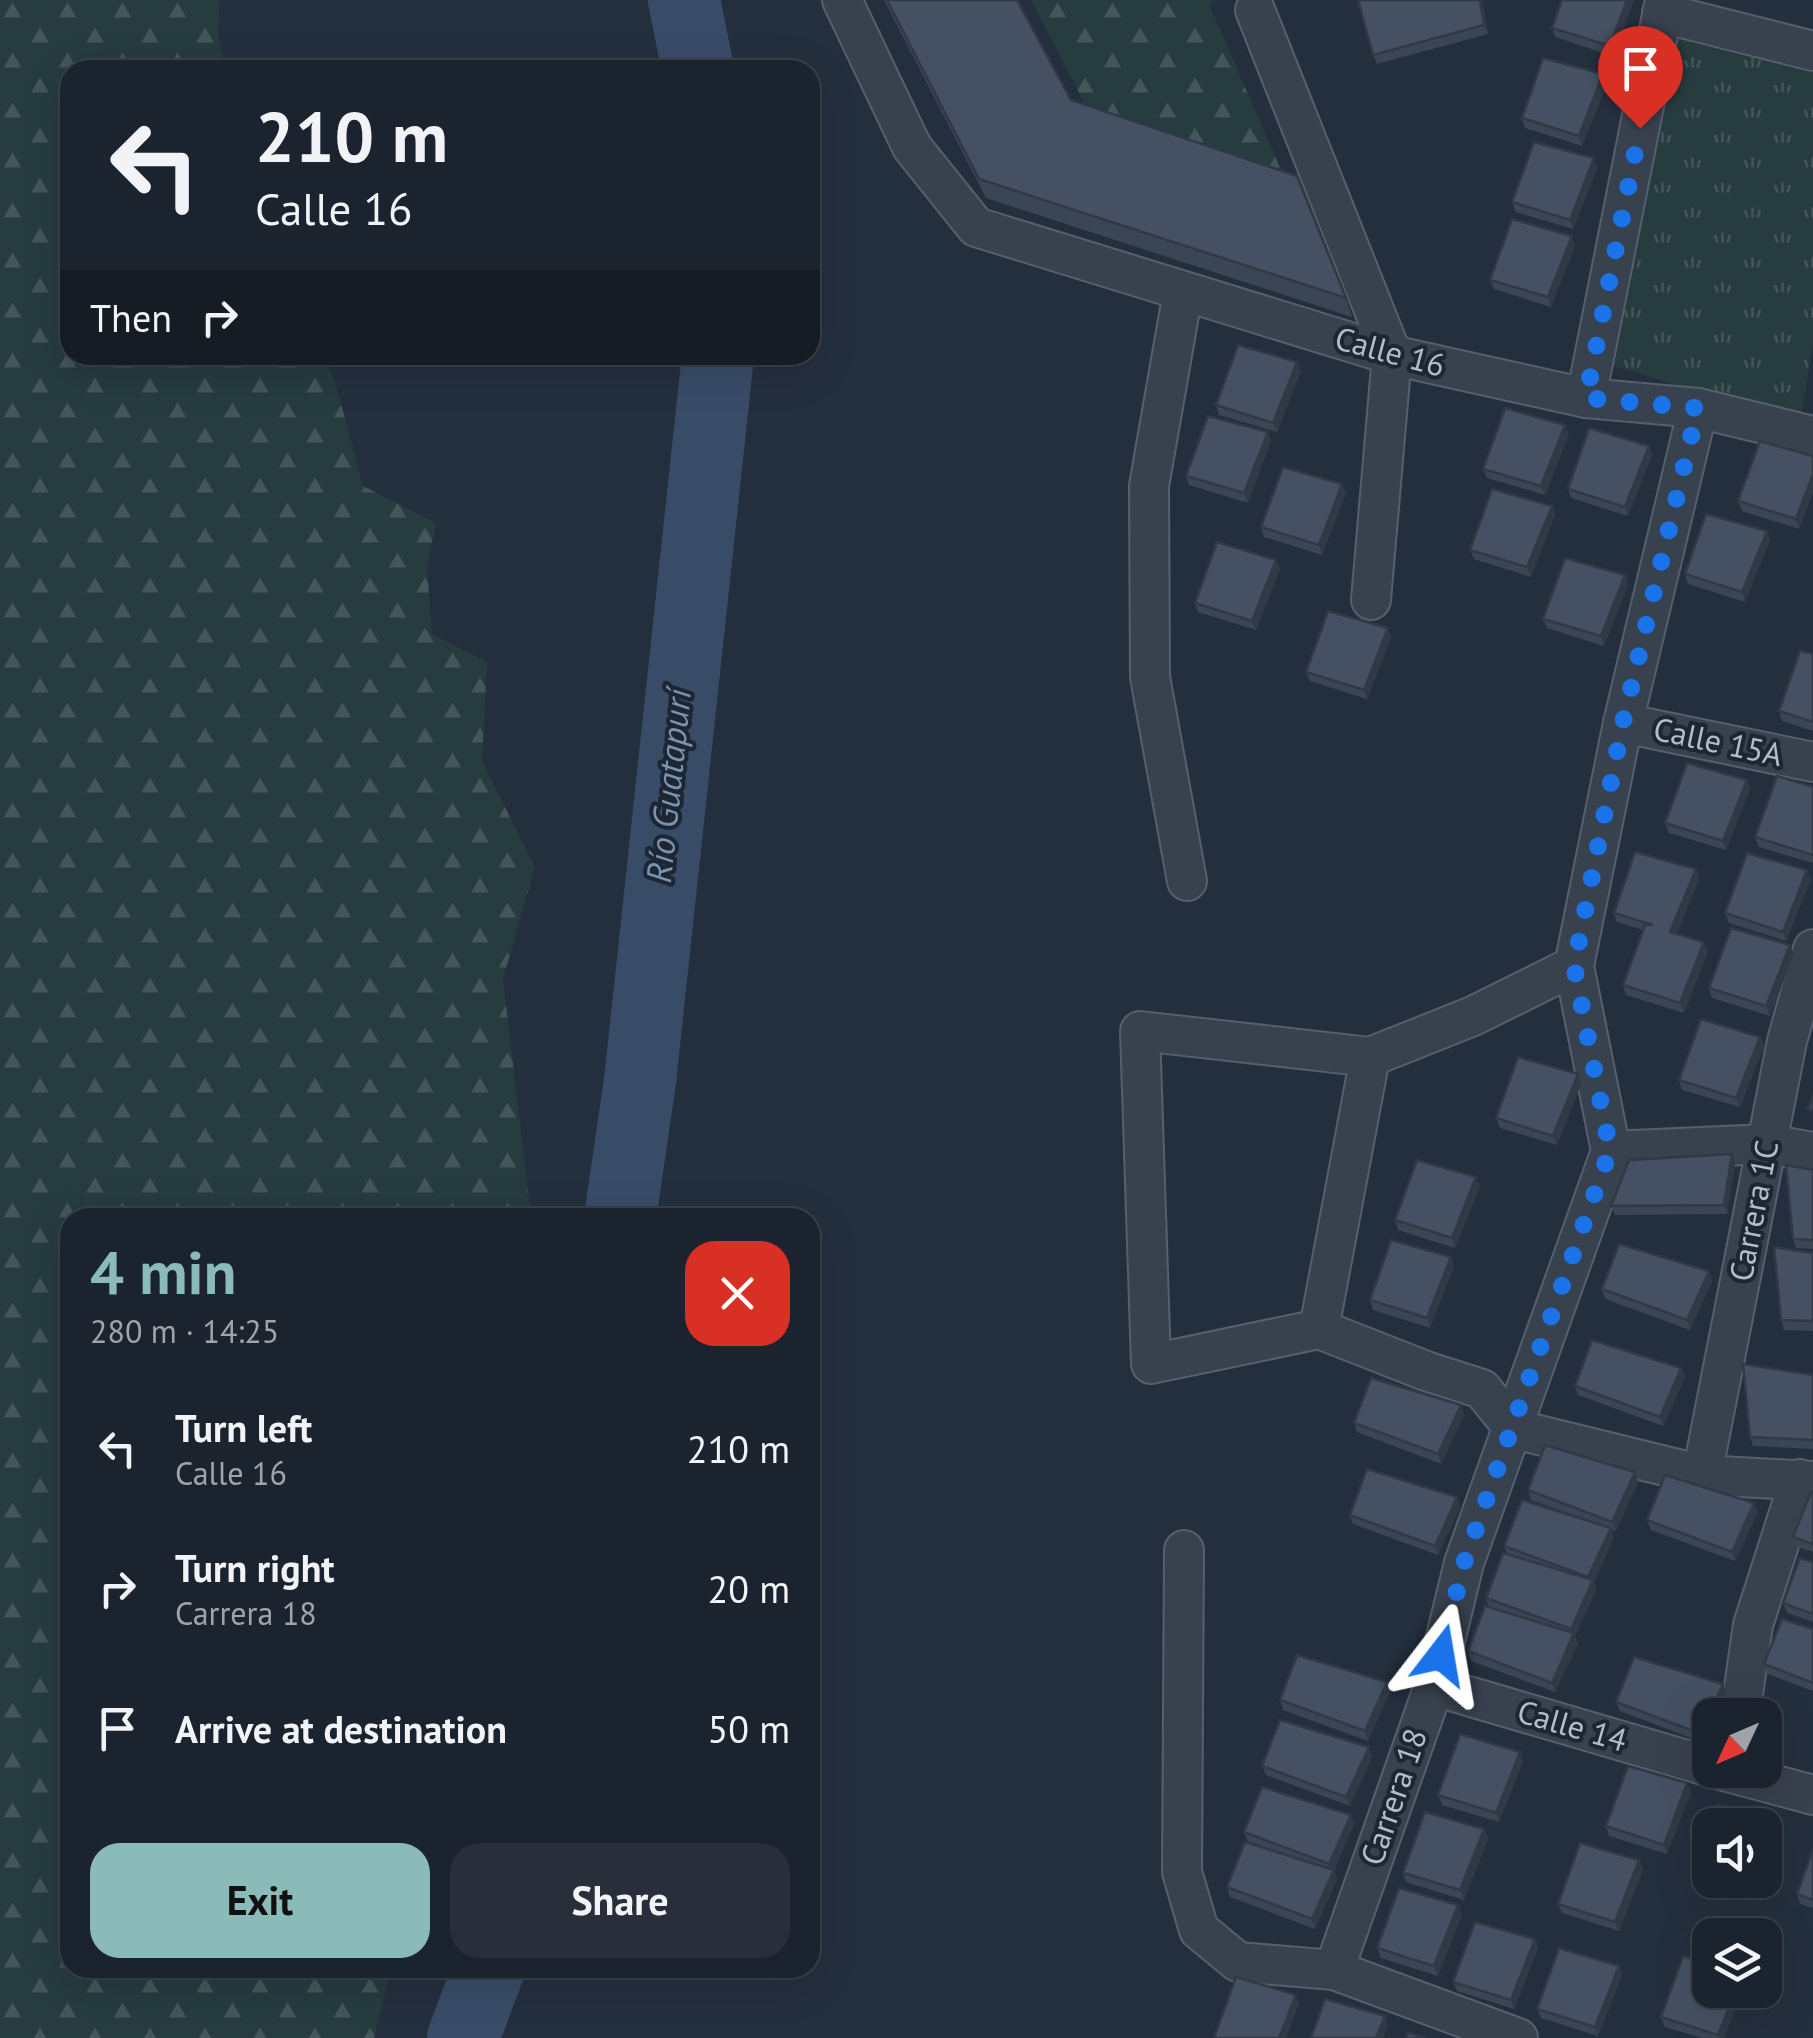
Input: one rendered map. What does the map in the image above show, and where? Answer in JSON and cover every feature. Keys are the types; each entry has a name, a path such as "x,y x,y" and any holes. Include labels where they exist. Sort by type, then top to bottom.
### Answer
{"street":[{"name":"Calle 16","path":"842,0 912,147 976,227 1392,355 1586,398 1698,408 1813,436"},
{"path":"1586,398 1663,6 1813,51"},
{"path":"1256,10 1392,355 1370,600"},
{"path":"1183,292 1149,486 1150,677 1186,881"},
{"path":"1698,408 1623,722 1574,966 1610,1150 1768,1144 1813,1152"},
{"name":"Calle 15A","path":"1623,722 1813,762"},
{"name":"Carrera 1C","path":"1702,1474 1787,1041 1813,950"},
{"path":"1574,966 1473,1016 1370,1058 1140,1032 1151,1364 1319,1330 1426,1372 1482,1389 1514,1429 1702,1474 1807,1480 1753,1625 1742,1698"},
{"path":"1319,1330 1370,1058"},
{"name":"Carrera 18","path":"1334,1970 1434,1686 1464,1563 1610,1150"},
{"path":"1184,1550 1182,1872 1199,1930 1238,1962 1334,1970 1518,2038"},
{"name":"Calle 14","path":"1434,1686 1692,1761"},
{"name":"Calle 14","path":"1782,1786 1813,1795"}],"green space":[{"path":"0,0 220,0 218,35 224,60 60,60 60,365 328,365 363,486 436,523 427,566 432,634 487,662 482,761 535,867 503,979 530,1208 60,1208 60,1978 389,1978 374,2038 0,2038"},
{"path":"1031,0 1214,0 1209,4 1284,177 1088,110"},
{"path":"1677,33 1813,62 1813,343 1800,423 1611,365"}],"building":[{"path":"887,0 1017,0 1071,100 1297,176 1346,298 979,179"},
{"path":"1358,0 1480,0 1484,25 1373,55"},
{"path":"1562,0 1627,0 1610,46 1552,28"},
{"path":"1543,58 1603,74 1579,136 1522,118"},
{"path":"1534,142 1594,158 1570,220 1512,202"},
{"path":"1512,219 1572,236 1548,297 1490,280"},
{"path":"1238,345 1297,362 1273,423 1216,405"},
{"path":"1505,408 1565,425 1541,486 1483,469"},
{"path":"1208,416 1268,432 1244,493 1186,476"},
{"path":"1589,428 1649,446 1625,507 1568,489"},
{"path":"1760,441 1813,456 1813,474 1796,519 1738,501"},
{"path":"1283,467 1342,484 1319,545 1261,527"},
{"path":"1492,489 1552,506 1527,567 1470,550"},
{"path":"1706,514 1767,531 1742,592 1685,574"},
{"path":"1217,542 1276,560 1252,621 1195,603"},
{"path":"1565,558 1625,575 1601,636 1543,619"},
{"path":"1328,611 1388,628 1364,690 1306,672"},
{"path":"1800,651 1813,654 1813,722 1779,711"},
{"path":"1687,763 1747,780 1723,841 1665,823"},
{"path":"1777,776 1813,787 1813,855 1755,837"},
{"path":"1635,852 1696,869 1670,932 1704,942 1680,1003 1623,985 1645,925 1653,925 1614,913"},
{"path":"1747,853 1807,870 1783,932 1725,913"},
{"path":"1731,928 1790,945 1766,1006 1709,988"},
{"path":"1701,1019 1760,1037 1736,1098 1679,1080"},
{"path":"1518,1057 1578,1074 1553,1136 1496,1118"},
{"path":"1732,1154 1724,1205 1611,1206 1629,1160"},
{"path":"1417,1160 1476,1177 1452,1238 1395,1220"},
{"path":"1786,1165 1813,1170 1813,1240 1793,1239"},
{"path":"1391,1240 1451,1257 1427,1318 1370,1300"},
{"path":"1619,1244 1709,1271 1687,1320 1602,1289"},
{"path":"1774,1247 1813,1253 1813,1321 1781,1320"},
{"path":"1592,1340 1681,1368 1660,1417 1575,1386"},
{"path":"1743,1364 1813,1375 1813,1440 1750,1437"},
{"path":"1371,1378 1461,1405 1438,1454 1354,1423"},
{"path":"1545,1445 1635,1472 1612,1522 1528,1490"},
{"path":"1367,1469 1457,1497 1435,1546 1350,1515"},
{"path":"1665,1475 1754,1503 1732,1552 1647,1520"},
{"path":"1813,1492 1813,1544 1793,1537"},
{"path":"1522,1500 1611,1528 1588,1577 1504,1546"},
{"path":"1503,1553 1593,1580 1571,1629 1486,1598"},
{"path":"1800,1558 1813,1562 1813,1614 1783,1603"},
{"path":"1485,1606 1574,1633 1552,1683 1468,1651"},
{"path":"1782,1619 1813,1629 1813,1683 1764,1664"},
{"path":"1297,1655 1387,1682 1365,1731 1280,1700"},
{"path":"1634,1657 1723,1684 1717,1698 1692,1698 1692,1731 1616,1702"},
{"path":"1280,1720 1369,1747 1346,1797 1262,1766"},
{"path":"1460,1734 1520,1752 1496,1813 1438,1795"},
{"path":"1628,1766 1687,1783 1664,1845 1606,1826"},
{"path":"1262,1787 1351,1815 1329,1864 1244,1832"},
{"path":"1425,1812 1484,1829 1460,1890 1403,1873"},
{"path":"1245,1842 1334,1870 1312,1919 1227,1887"},
{"path":"1580,1843 1639,1860 1615,1922 1558,1904"},
{"path":"1813,1849 1813,1900 1797,1894"},
{"path":"1399,1888 1458,1905 1434,1966 1377,1948"},
{"path":"1475,1922 1535,1939 1511,2000 1453,1982"},
{"path":"1559,1948 1619,1966 1595,2027 1537,2009"},
{"path":"1683,1956 1692,1959 1692,2008 1729,2008 1718,2035 1661,2017"},
{"path":"1236,1977 1296,1995 1279,2038 1214,2038"},
{"path":"1325,1999 1385,2016 1376,2038 1311,2038"}],"waterway":[{"name":"Río Guatapurí","path":"684,0 696,60"},
{"name":"Río Guatapurí","path":"621,1208 640,1081 717,365"},
{"name":"Río Guatapurí","path":"463,2038 485,1978"}],"route":[{"path":"1441,1655 1464,1563 1610,1150 1574,966 1623,722 1698,408 1586,398 1640,128"}]}
